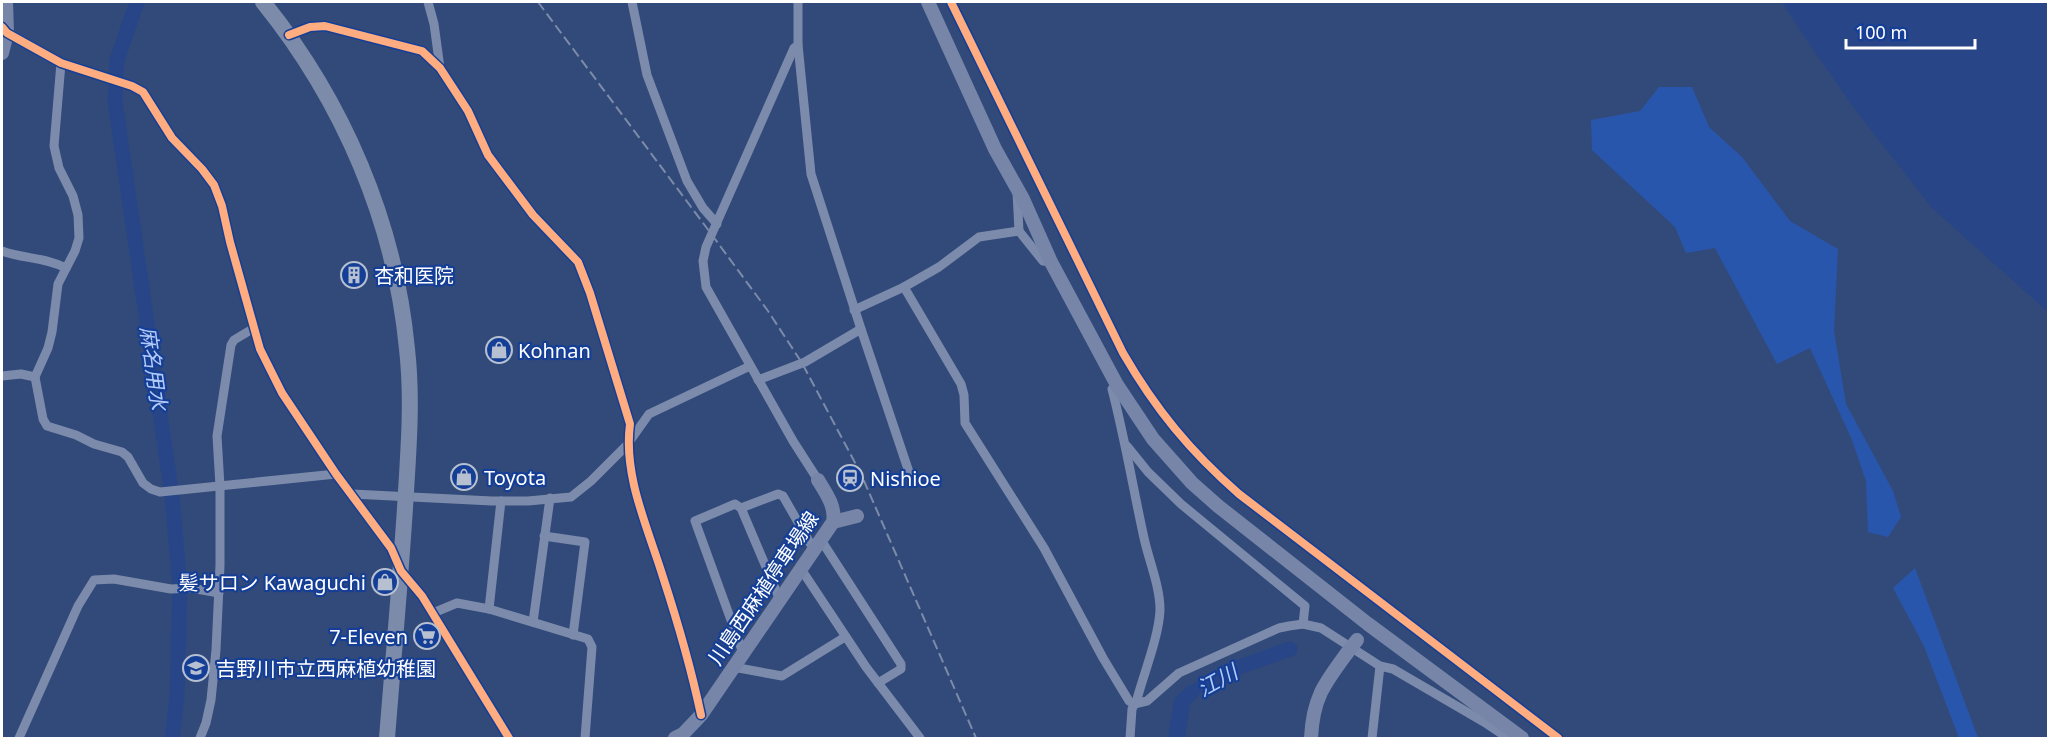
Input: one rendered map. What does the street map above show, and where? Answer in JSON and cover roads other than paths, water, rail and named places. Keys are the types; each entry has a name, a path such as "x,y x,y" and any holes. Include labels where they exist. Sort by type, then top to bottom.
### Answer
{"highway":[{"path":"263,2 289,35 333,105 355,150 384,230 403,315 410,390 410,424 387,738"}],"main road":[{"path":"2,53 6,2"},
{"path":"928,2 995,149 1017,189 1051,262 1117,385 1153,439 1192,483 1218,506 1368,624 1522,738"},
{"name":"川島西麻植停車場線","path":"675,738 683,734 701,715 833,522 835,514 818,480"},
{"path":"833,522 857,516"},
{"path":"1312,738 1312,716 1316,704 1330,676 1368,624"}],"street":[{"path":"428,2 434,24 440,68"},
{"path":"632,2 647,75 687,181 703,208 717,224"},
{"path":"798,2 798,45 811,174 912,481"},
{"path":"951,2 1123,353 1139,381 1183,441 1211,470 1239,494 1558,738"},
{"path":"289,35 310,27 325,26 422,51 440,68 468,111 489,155 534,215 578,262 590,293 630,424 627,445 632,477 681,633 701,715"},
{"path":"4,30 62,63 132,86 143,92 172,138 214,185 222,206 260,349 282,393 336,474 391,548 401,571 433,613 509,738"},
{"path":"798,45 794,48 704,253 703,271 706,287 793,441 818,480"},
{"path":"62,63 54,146 59,168 73,196 78,215 79,238 56,291 52,332 48,348 35,377 43,419 47,426 122,452 128,457 143,483 160,492 336,474"},
{"path":"1017,189 1019,231 1043,261 1051,262"},
{"path":"854,310 904,287 939,267 979,237 1019,231"},
{"path":"2,251 14,256 54,262 66,268"},
{"path":"904,287 961,384 964,395 965,423 1044,548 1103,658 1129,701 1134,704 1147,701 1179,673 1193,666 1279,628 1304,624 1328,631 1380,666 1393,669 1508,738"},
{"path":"200,738 211,700 219,593 220,486 217,436 231,345 234,340 254,328"},
{"path":"758,380 805,362 861,329"},
{"path":"352,494 501,501 571,497 591,481 627,445 649,414 750,366"},
{"path":"2,376 35,377"},
{"path":"1117,385 1112,389 1126,444 1160,610 1157,629 1131,709 1130,738"},
{"path":"1126,444 1148,472 1181,504 1305,606 1304,624"},
{"path":"741,508 778,494 783,496 901,664 901,669 878,683"},
{"path":"533,622 550,498"},
{"path":"489,609 501,501"},
{"path":"743,653 695,521 735,504 741,508 780,600"},
{"path":"544,537 585,542 573,635"},
{"path":"801,569 845,637 920,738"},
{"path":"19,738 78,606 94,580 114,579 171,589 191,588 219,593"},
{"path":"433,613 457,603 489,609 588,639 592,647 585,738"},
{"path":"733,667 782,676 845,637"},
{"path":"1372,738 1380,666"}],"water":[{"path":"1782,2 2048,2 2048,312 1932,208 1853,107"},
{"path":"1226,671 1229,677 1201,693 1190,705 1185,738 1168,738 1174,699 1187,686"}],"waterway":[{"name":"麻名用水","path":"137,2 117,60 115,101 172,496 180,587 177,698 172,738"},
{"name":"江川","path":"1211,683 1239,667 1290,649"}],"railway":[{"path":"538,2 768,311 802,363 861,474 976,738"}],"place":[{"name":"杏和医院","path":"354,275"},
{"name":"Kohnan","path":"499,350"},
{"name":"Toyota","path":"464,477"},
{"name":"Nishioe","path":"850,478"},
{"name":"髪サロン Kawaguchi","path":"385,582"},
{"name":"7-Eleven","path":"427,636"},
{"name":"吉野川市立西麻植幼稚園","path":"196,668"}]}
